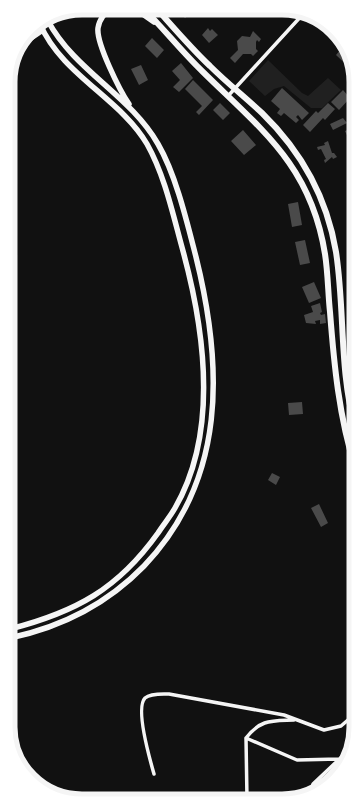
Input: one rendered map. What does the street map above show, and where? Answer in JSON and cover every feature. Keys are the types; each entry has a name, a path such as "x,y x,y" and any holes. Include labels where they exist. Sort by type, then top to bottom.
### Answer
{"highway":[{"path":"149,15 202,72 283,152 305,188 313,209 325,255 334,364 341,412 349,444"},
{"path":"162,15 209,66 262,114 290,144 307,170 324,205 332,230 336,253 345,362 349,389"},
{"path":"334,364 345,362"}],"main road":[{"path":"15,637 31,633 72,618 97,605 119,589 156,553 172,532 190,499 205,457 212,424 214,380 213,350 205,295 189,228 163,153 144,123 122,93 104,53 98,28 104,15"},
{"path":"143,15 161,28"},
{"path":"50,23 71,53 144,123"},
{"path":"15,627 66,612 89,599 131,566 146,549 175,508 186,486 201,427 204,389 200,333 191,282 161,176 153,157 136,129 67,64 43,31"}],"street":[{"path":"228,96 300,18"},
{"path":"31,39 43,31"},
{"path":"154,774 142,721 142,704 145,698 152,695 169,694 284,715 324,730 341,726 349,719"},
{"path":"247,794 246,738 255,727 266,721 297,720"},
{"path":"246,738 297,760 339,759"},
{"path":"312,787 313,784 342,756"}],"shaded area":[{"path":"268,60 302,93 308,96 328,78 341,90 322,108 311,108 284,86 274,89 265,96 249,81"}],"building":[{"path":"182,15 189,15 185,18"},
{"path":"208,28 210,31 212,29 218,35 209,43 202,35"},
{"path":"253,31 261,39 259,42 257,40 256,42 256,49 258,51 253,56 251,54 243,54 235,63 230,58 238,50 237,41 242,36 250,37"},
{"path":"152,38 164,50 157,58 145,46"},
{"path":"341,50 347,65 336,55"},
{"path":"181,63 193,78 179,92 173,87 180,80 172,71"},
{"path":"141,65 148,80 139,85 131,69"},
{"path":"193,80 213,100 199,115 196,112 202,106 185,89"},
{"path":"282,88 309,113 302,120 298,115 296,117 299,120 296,123 284,113 281,116 277,113 280,109 271,101"},
{"path":"343,90 349,97 349,99 339,110 331,102"},
{"path":"220,103 230,113 223,120 213,110"},
{"path":"328,103 335,109 325,120 323,118 310,132 303,125 316,111 318,113"},
{"path":"343,118 347,123 333,130 330,124"},
{"path":"349,129 349,139 345,131"},
{"path":"243,130 256,145 244,155 231,141"},
{"path":"328,141 332,153 334,153 337,157 333,159 332,157 325,163 324,160 326,159 321,149 318,150 317,147 325,145 324,143"},
{"path":"298,202 302,225 292,227 288,204"},
{"path":"305,240 310,263 300,265 295,242"},
{"path":"314,282 321,298 309,303 302,287"},
{"path":"320,303 322,312 320,313 321,315 325,314 326,323 320,324 320,320 315,321 316,324 306,323 304,315 313,312 311,306"},
{"path":"302,402 303,414 289,415 288,403"},
{"path":"272,473 280,477 276,485 268,480"},
{"path":"319,504 328,523 321,527 311,508"}]}
